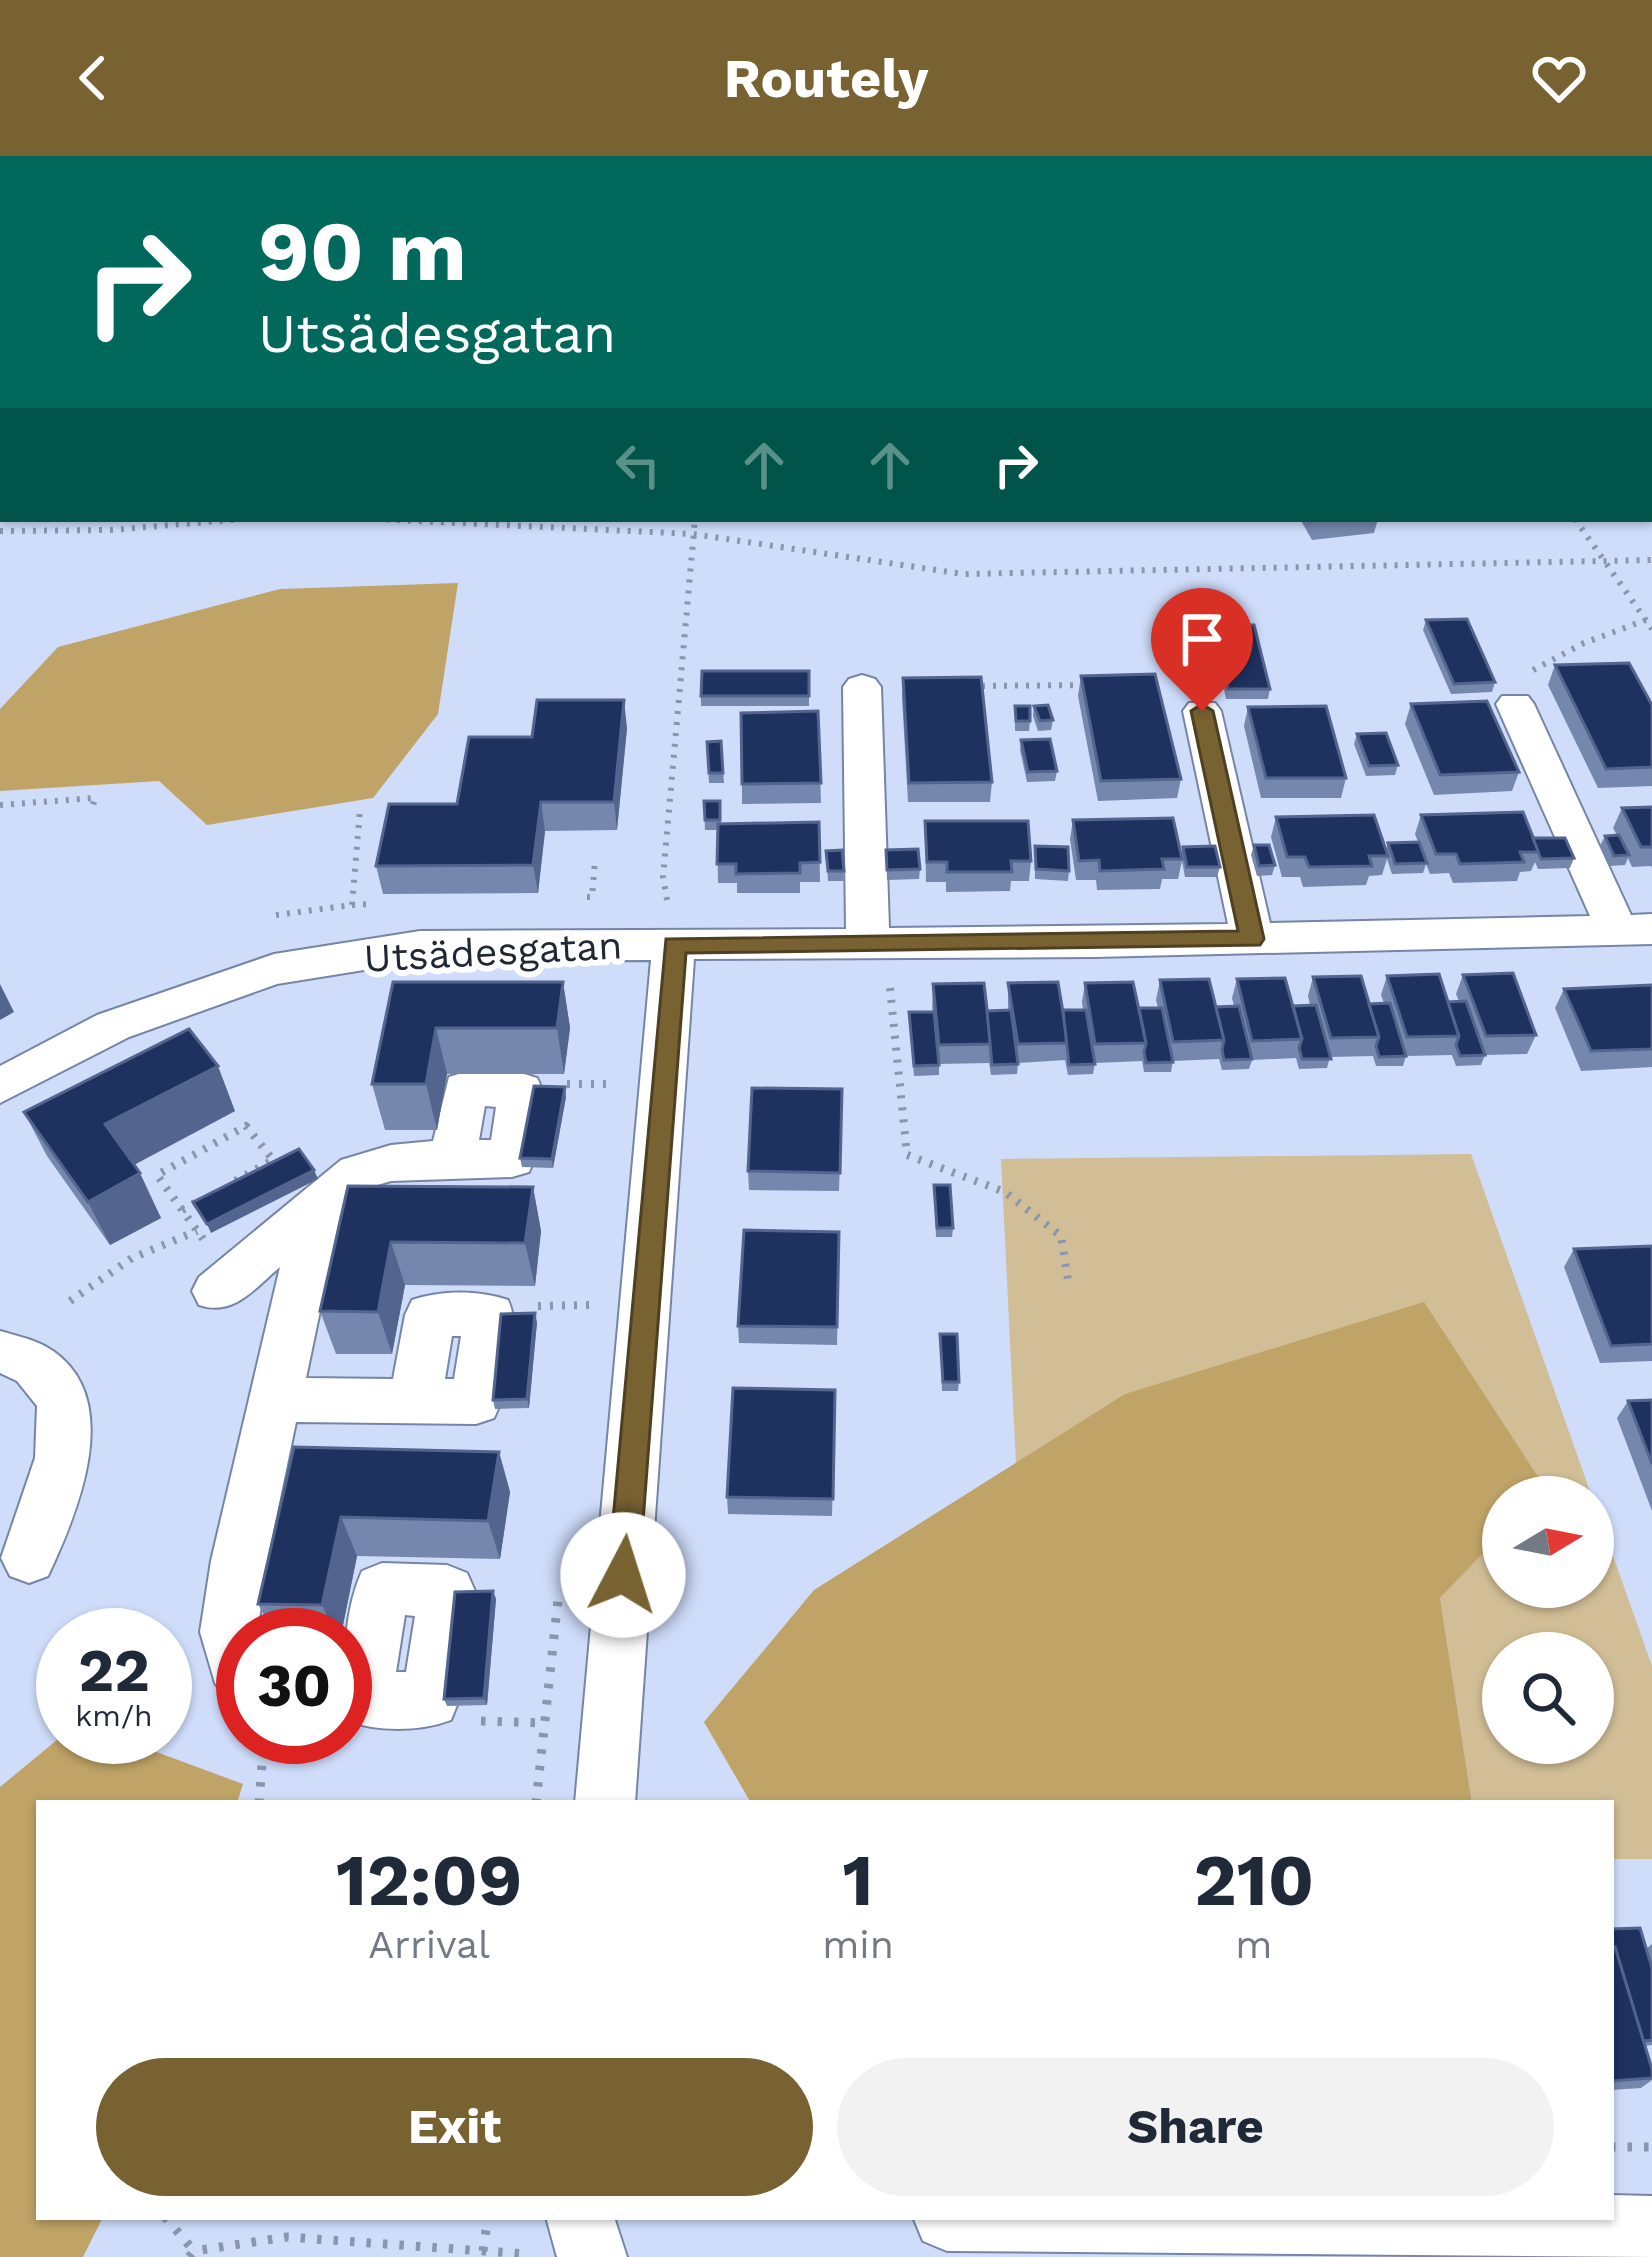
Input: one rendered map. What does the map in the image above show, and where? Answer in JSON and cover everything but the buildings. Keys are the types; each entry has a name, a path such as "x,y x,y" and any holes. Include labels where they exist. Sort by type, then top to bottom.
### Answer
{"street":[{"path":"862,687 879,961"},
{"name":"Utsädesgatan","path":"0,1086 113,1026 274,969 420,946 674,945 879,961 1252,939 1635,929 1515,704"},
{"path":"1202,711 1252,939"},
{"path":"605,1800 674,945"},
{"path":"225,1285 358,1173 392,1162 453,1158"},
{"path":"233,1608 317,1211"},
{"path":"0,1352 37,1367 62,1400 65,1443 29,1558"},
{"path":"276,1400 415,1401"},
{"path":"990,2220 1302,2242 1652,2230"}],"path":[{"path":"0,531 111,530 207,522"},
{"path":"482,522 693,534 963,574 1652,560"},
{"path":"674,945 663,877 695,522"},
{"path":"1577,522 1652,629"},
{"path":"1515,704 1516,683 1537,667 1646,620"},
{"path":"956,686 1098,684"},
{"path":"0,805 95,798 92,809"},
{"path":"276,914 352,905 360,809"},
{"path":"879,961 908,1155 1005,1192 1061,1236 1068,1280"},
{"path":"182,1210 273,1160 245,1126 157,1175 182,1210 197,1231 225,1285"},
{"path":"70,1301 132,1258 197,1231"},
{"path":"259,1800 262,1764"},
{"path":"1614,2147 1652,2147"},
{"path":"167,2220 192,2254 287,2237 483,2251 575,2243"},
{"path":"483,2251 488,2220"}],"shaded area":[{"path":"458,583 438,714 373,798 207,825 159,781 0,791 0,709 58,647 280,589"},
{"path":"1471,1154 1585,1476 1484,1476 1126,1394 1016,1463 1001,1159"},
{"path":"1424,1302 1538,1476 1482,1476 1482,1555 1440,1598 1472,1800 749,1800 704,1722 814,1590 1125,1394"},
{"path":"1482,1555 1482,1608 1614,1608 1614,1558 1652,1666 1652,1859 1614,1859 1614,1800 1472,1800 1440,1598"},
{"path":"36,1757 36,1764 189,1764 243,1784 238,1800 36,1800 36,2220 102,2220 83,2257 0,2257 0,1787"}],"route":[{"path":"623,1575 674,945 1252,939 1202,711"}]}
